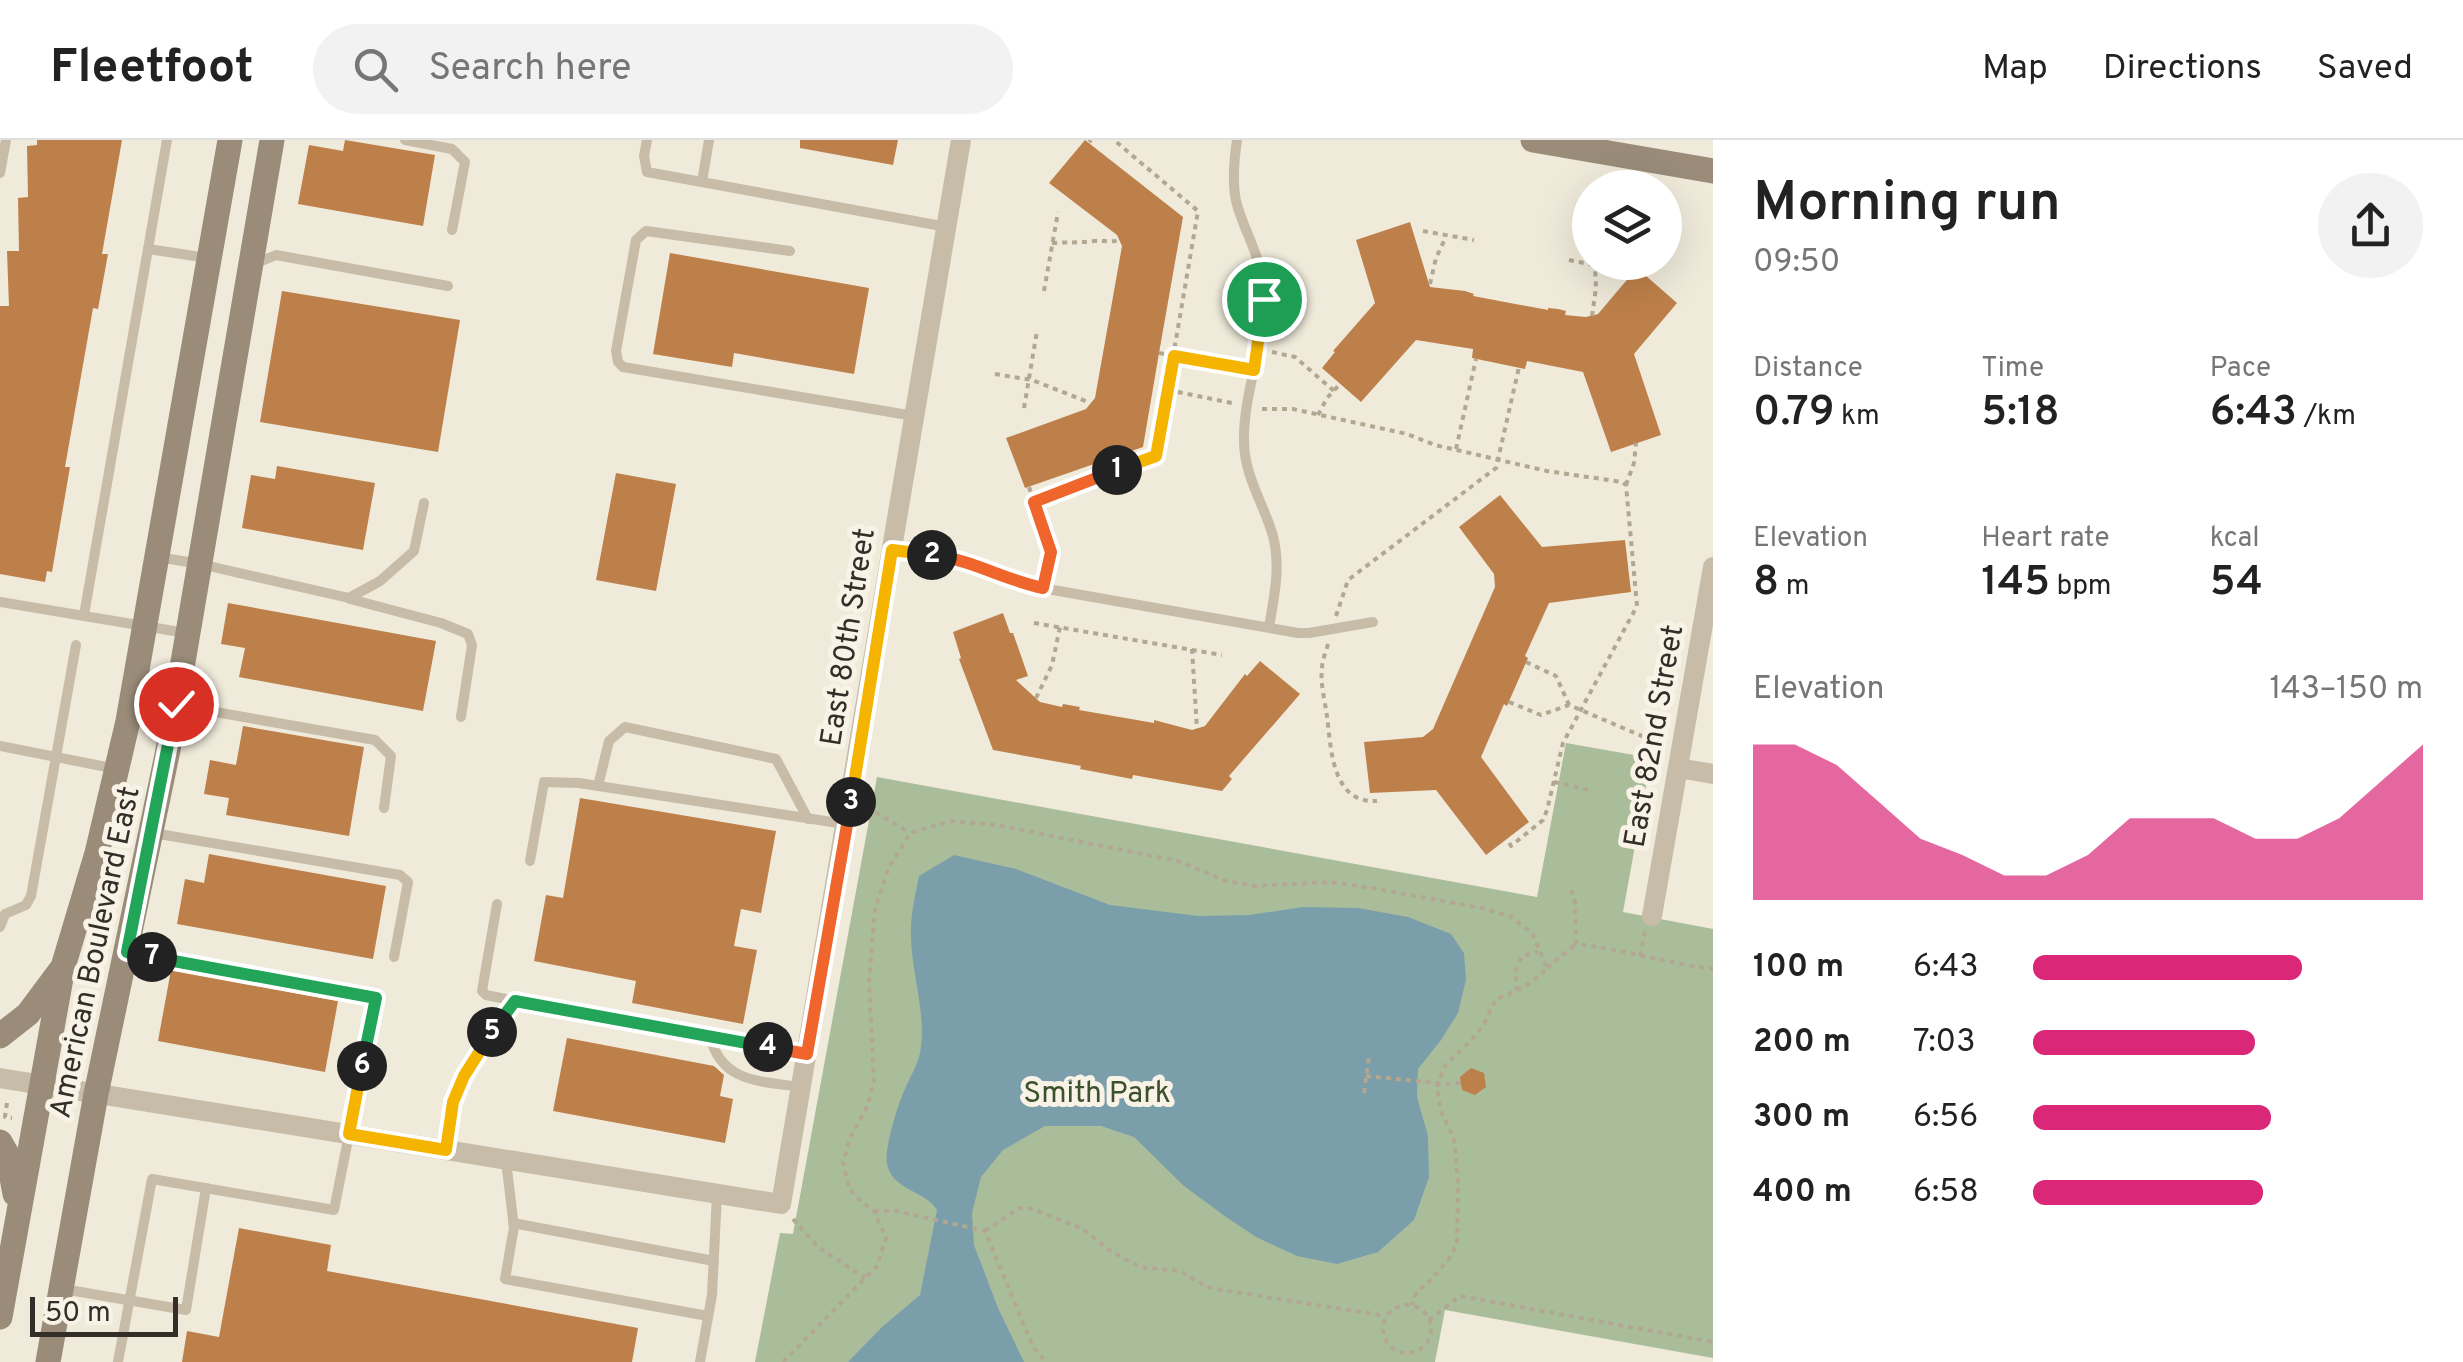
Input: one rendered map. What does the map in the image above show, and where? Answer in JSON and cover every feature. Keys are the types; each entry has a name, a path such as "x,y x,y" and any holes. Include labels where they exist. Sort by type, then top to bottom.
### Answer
{"main road":[{"name":"American Boulevard East","path":"0,1318 63,968 97,852 132,697 230,140"},
{"name":"American Boulevard East","path":"48,1362 96,1094 176,704 272,140"},
{"path":"1539,140 1713,171"},
{"path":"210,258 250,266"},
{"path":"0,1036 28,1014 63,968"},
{"path":"0,1142 8,1156 18,1213"}],"street":[{"name":"East 80th Street","path":"781,1204 961,140"},
{"name":"East 82nd Street","path":"1649,920 1713,566"},
{"path":"1678,768 1713,774"},
{"path":"0,1078 781,1204"}],"lane":[{"path":"0,173 6,140"},
{"path":"84,615 167,140"},
{"path":"405,140 452,149 464,162 452,230"},
{"path":"647,140 647,172 947,226"},
{"path":"702,182 709,140"},
{"path":"1237,140 1236,199 1256,254 1263,289 1244,443 1250,480 1276,552 1269,628"},
{"path":"790,251 646,231 636,240 616,350 618,362 623,367 915,417"},
{"path":"148,250 210,258"},
{"path":"250,266 276,255 448,286"},
{"path":"348,598 380,581 414,551 424,503"},
{"path":"892,550 966,561 1043,588 1298,633 1373,622"},
{"path":"157,557 348,598 442,623 468,634 472,644 461,718"},
{"path":"0,602 188,633"},
{"path":"0,926 5,908 30,901 76,645"},
{"path":"132,697 375,740 391,756 384,808"},
{"path":"598,786 609,741 626,727 776,759 808,819"},
{"path":"1,750 117,769"},
{"path":"530,861 544,782 598,786 846,824"},
{"path":"152,833 400,875 408,882 394,957"},
{"path":"498,904 482,991 492,996 807,1054"},
{"path":"118,1362 152,1179 334,1210 376,998 127,952"},
{"path":"446,1150 453,1102 464,1076 515,1001"},
{"path":"710,1036 713,1051 738,1076 801,1087"},
{"path":"506,1160 514,1223 505,1279 708,1316"},
{"path":"62,1288 186,1310 206,1188"},
{"path":"700,1362 714,1261 717,1193"},
{"path":"514,1223 714,1261"}],"path":[{"path":"1034,502 1156,456 1198,212 1114,140"},
{"path":"1044,291 1058,212"},
{"path":"1423,230 1474,240"},
{"path":"1430,284 1447,235"},
{"path":"1052,243 1119,240"},
{"path":"1592,316 1596,280"},
{"path":"1024,408 1037,331"},
{"path":"1257,350 1295,356 1334,391"},
{"path":"1159,353 1254,370"},
{"path":"1456,449 1476,359"},
{"path":"1378,800 1362,801 1351,795 1332,758 1321,670 1332,629 1348,580 1496,468 1518,368"},
{"path":"995,374 1029,380 1088,402"},
{"path":"1318,414 1340,384"},
{"path":"1168,390 1247,406"},
{"path":"1262,409 1318,414 1547,471 1626,485"},
{"path":"1507,839 1511,846 1542,820 1560,751 1638,606 1626,485 1636,444"},
{"path":"1029,487 1051,552 1043,588"},
{"path":"1034,623 1222,655"},
{"path":"1036,698 1052,666 1060,628"},
{"path":"1192,650 1197,729"},
{"path":"1526,662 1556,676 1569,705"},
{"path":"1509,702 1541,714 1569,705 1656,742"},
{"path":"1554,782 1589,790"},
{"path":"851,799 910,833"},
{"path":"783,1362 877,1266 886,1238 874,1211 849,1188 844,1162 851,1136 868,1107 874,1081 869,982 875,910 888,869 910,833 951,821 996,826 1178,861 1226,881 1255,886 1331,882 1510,916 1532,932 1547,968"},
{"path":"1571,890 1576,944"},
{"path":"1640,956 1649,920"},
{"path":"1412,1305 1417,1292 1450,1260 1457,1244 1454,1139 1440,1109 1437,1084 1446,1064 1485,1022 1496,999 1535,981 1576,944 1713,970"},
{"path":"1517,992 1515,972 1522,956 1538,952"},
{"path":"1364,1093 1368,1058"},
{"path":"1366,1076 1461,1083"},
{"path":"7,1103 4,1117 16,1119"},
{"path":"781,1204 818,1247 865,1278"},
{"path":"874,1211 896,1211 983,1230 1019,1208 1032,1210 1084,1229 1094,1240 1140,1266 1180,1271 1228,1292 1386,1316"},
{"path":"983,1230 1034,1347 1046,1362"},
{"path":"1430,1320 1460,1296 1713,1342"},
{"path":"1412,1305 1422,1310 1430,1320 1430,1334 1424,1346 1412,1354 1397,1352 1386,1343 1382,1330 1386,1316 1398,1306 1412,1305"},
{"path":"1412,1354 1413,1362"}],"green space":[{"name":"Smith Park","path":"1566,743 1651,758 1623,912 1713,929 1713,1358 1445,1310 1435,1362 755,1362 780,1233 793,1234 877,777 1537,897"}],"water":[{"path":"954,855 1016,869 1110,905 1198,916 1249,915 1303,907 1358,908 1408,917 1451,934 1464,953 1466,980 1458,1013 1418,1069 1417,1097 1428,1136 1429,1177 1414,1220 1378,1252 1337,1264 1297,1256 1256,1237 1226,1217 1184,1186 1134,1137 1101,1126 1045,1126 1003,1150 981,1177 972,1213 974,1245 1024,1362 848,1362 920,1295 937,1210 896,1180 890,1173 887,1157 895,1115 919,1058 922,1039 911,938 919,876"}],"building":[{"path":"37,140 122,140 102,254 108,254 98,309 93,308 65,467 70,467 52,572 47,571 45,582 0,574 0,306 9,306 7,251 19,251 18,198 28,197 27,146 37,145"},
{"path":"345,140 435,155 423,226 298,204 309,145 343,151"},
{"path":"800,140 898,140 893,165 800,148"},
{"path":"1085,140 1183,217 1143,447 1025,488 1006,438 1086,409 1095,398 1122,246 1117,235 1049,183"},
{"path":"1410,222 1430,287 1558,309 1566,311 1565,315 1598,314 1627,280 1651,280 1677,303 1634,354 1661,435 1611,452 1583,372 1527,361 1525,369 1472,358 1473,349 1416,340 1361,402 1322,368 1375,303 1356,240"},
{"path":"670,253 869,288 854,374 734,353 732,367 653,354"},
{"path":"282,291 460,320 438,452 260,422"},
{"path":"277,466 375,483 363,550 242,528 251,475 275,479"},
{"path":"616,473 676,484 656,591 596,580"},
{"path":"1500,495 1542,547 1625,540 1631,592 1549,603 1507,706 1504,704 1481,757 1529,822 1486,855 1436,790 1370,793 1364,742 1423,737 1433,729 1495,587 1494,574 1459,527"},
{"path":"228,603 436,641 423,711 239,677 245,648 221,644"},
{"path":"1003,613 1028,676 1016,680 1040,702 1192,730 1205,726 1245,674 1260,661 1300,694 1229,776 1232,779 1222,791 1133,775 1132,779 993,750 953,632"},
{"path":"243,726 364,747 349,836 226,815 229,798 204,794 210,760 236,765"},
{"path":"580,798 776,831 761,913 741,909 734,946 757,950 743,1024 632,1003 636,981 534,961 546,895 563,898"},
{"path":"209,854 386,886 373,959 177,924 185,879 204,883"},
{"path":"171,970 338,1001 325,1072 158,1041"},
{"path":"567,1038 714,1066 724,1075 720,1096 733,1099 725,1143 553,1111"},
{"path":"1471,1068 1484,1073 1486,1087 1475,1095 1462,1090 1460,1077"},
{"path":"239,1228 331,1245 327,1271 638,1328 632,1362 182,1362 187,1331 219,1337"}],"route":[{"path":"176,704 127,952 376,998 349,1134 446,1150 453,1102 464,1076 515,1001 807,1054 892,550 966,561 1043,588 1051,552 1034,502 1156,456 1174,356 1254,370 1264,299"}]}
